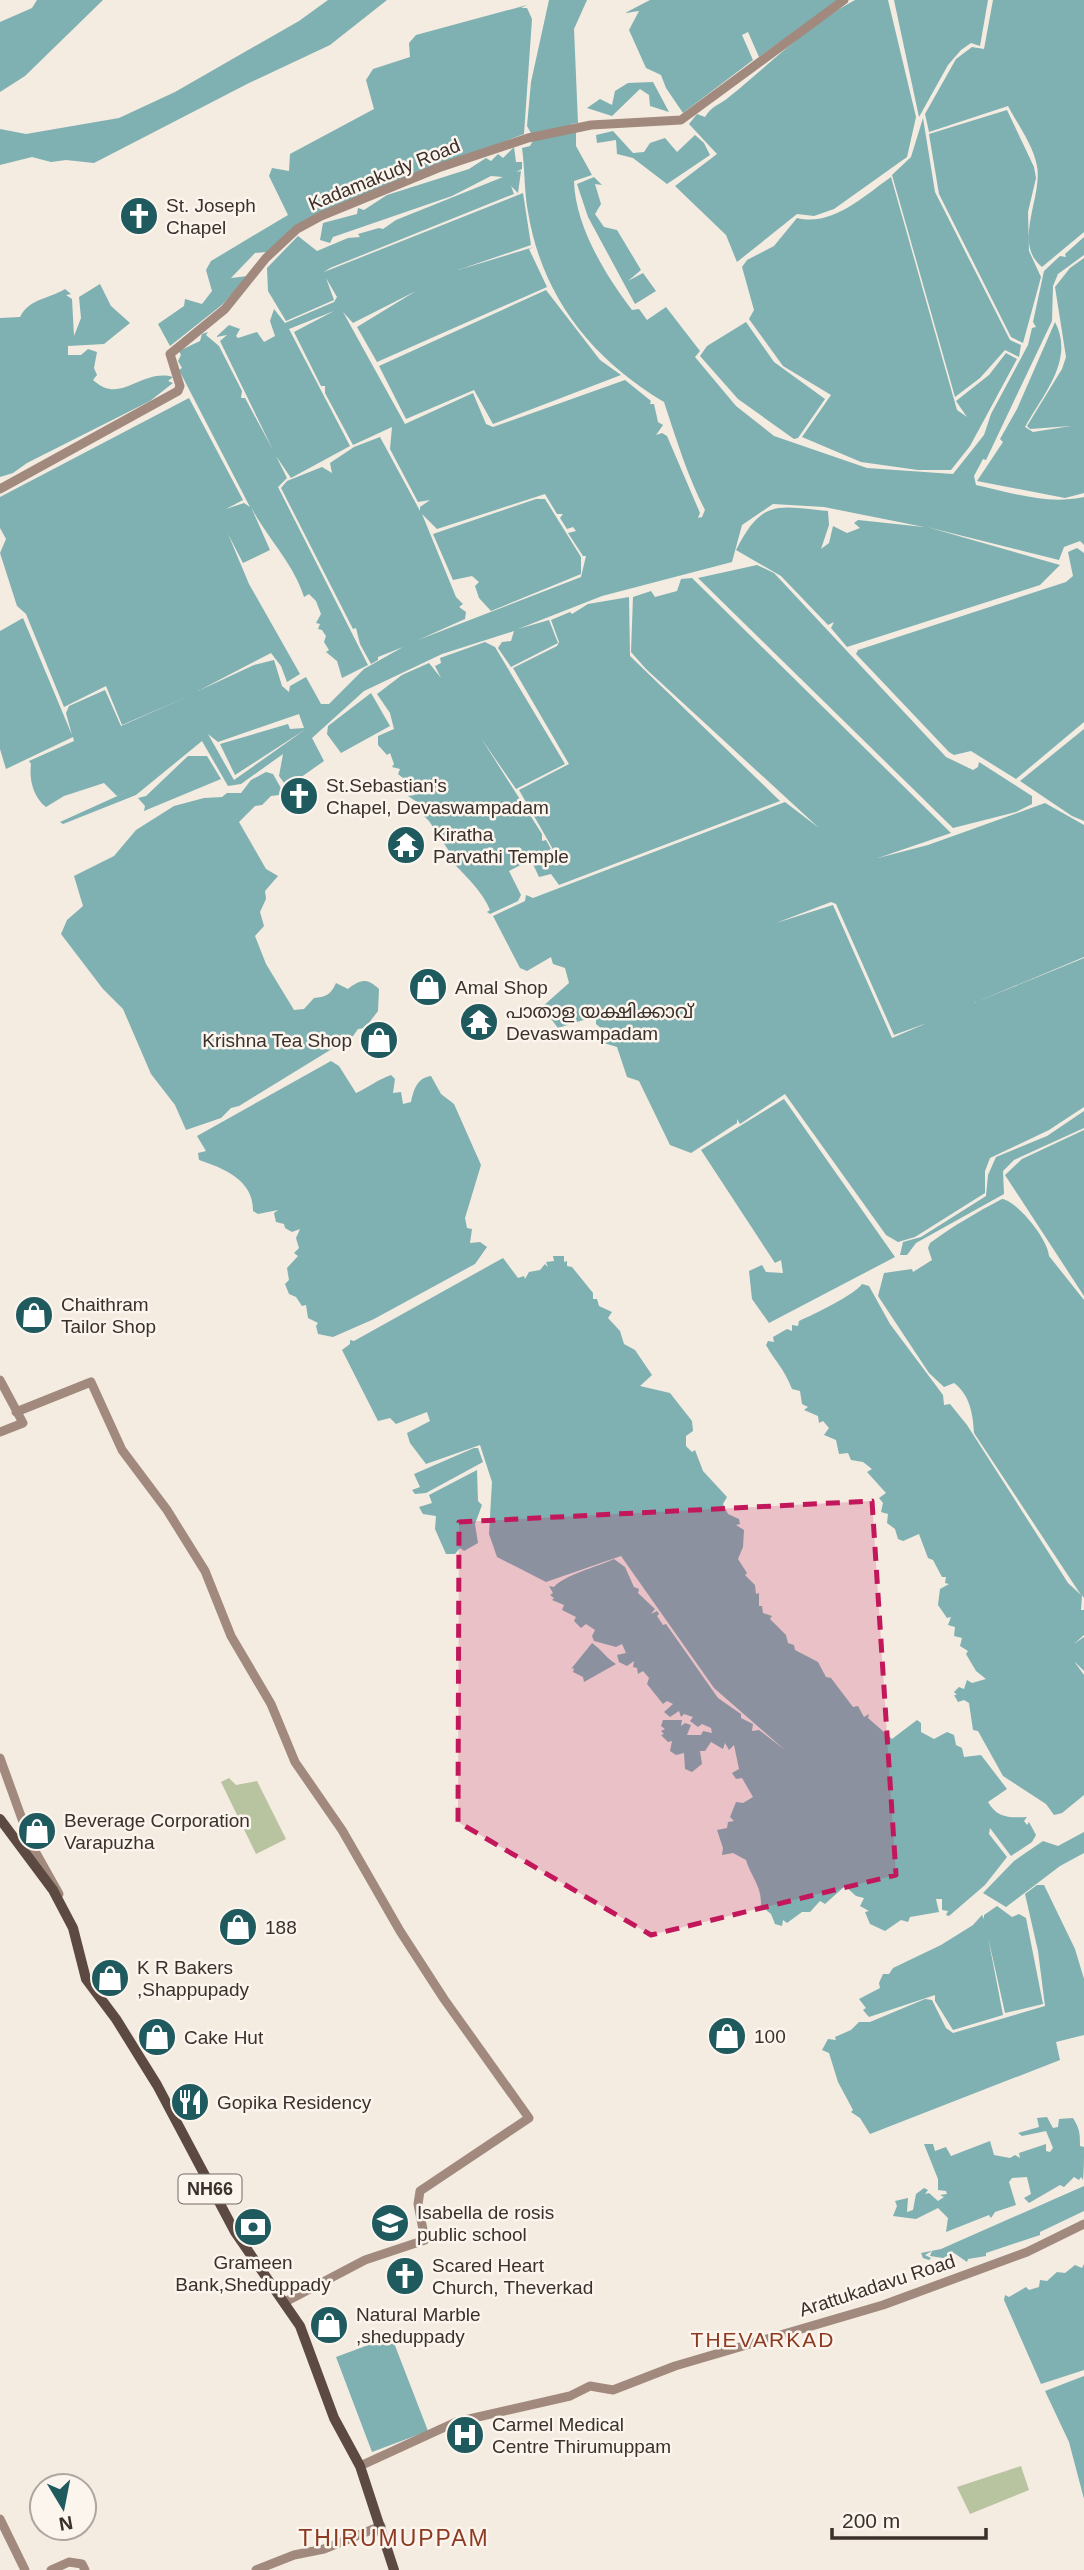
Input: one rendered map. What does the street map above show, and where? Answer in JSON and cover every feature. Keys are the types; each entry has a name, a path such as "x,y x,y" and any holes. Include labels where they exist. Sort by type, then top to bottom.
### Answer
{"highway":[{"name":"NH66","path":"0,1819 53,1890 73,1928 86,1979 116,2019 157,2085 235,2232 300,2326 334,2418 360,2466 394,2570"}],"street":[{"name":"Kadamakudy Road","path":"0,489 178,391 180,386 170,355 225,309 266,258 298,229 438,168 528,138 572,128 622,122 681,120 844,0"},
{"path":"0,1380 23,1423 0,1432"},
{"path":"16,1412 91,1382 122,1450 167,1510 205,1571 233,1639 271,1703 295,1762 342,1830 443,1999 529,2118 420,2191 418,2204 425,2240 365,2260 285,2302"},
{"path":"0,1758 31,1844 55,1884 63,1910"},
{"name":"Arattukadavu Road","path":"360,2466 456,2422 569,2396 590,2386 612,2390 675,2366 872,2308 1027,2252 1084,2224"},
{"path":"0,2519 25,2570"},
{"path":"256,2570 294,2555 324,2549 381,2526"},
{"path":"51,2570 69,2562 82,2564 85,2570"}],"highlighted area":[{"path":"872,1501 896,1875 651,1935 458,1822 459,1522"}],"green space":[{"path":"229,1778 236,1785 257,1781 286,1839 256,1854 221,1782"},
{"path":"403,2212 408,2228 375,2235 370,2220"},
{"path":"1021,2466 1029,2490 970,2514 957,2487"}],"water":[{"path":"37,0 103,0 25,76 0,92 0,22 32,8"},
{"path":"328,0 387,0 330,45 249,83 94,163 66,160 51,162 32,157 0,165 0,129 26,134 119,118 175,92 299,21"},
{"path":"549,0 587,0 574,29 578,123 571,124 572,132 576,133 576,146 592,175 574,181 580,215 602,265 632,310 639,309 647,320 666,307 700,351 695,357 736,406 774,436 867,468 953,474 984,435 991,414 1028,345 1032,328 1036,327 1033,322 1044,271 1060,256 1066,257 1065,254 1084,237 1084,255 1058,274 1053,286 1052,321 986,460 983,459 974,476 976,485 1030,497 1056,500 1084,497 1084,545 1080,541 1064,547 1059,560 927,527 1060,565 1040,585 847,647 831,628 834,622 828,625 781,576 736,550 745,533 763,514 783,508 828,511 829,525 821,549 829,543 833,526 847,533 860,528 854,523 858,520 924,527 824,507 773,504 742,525 732,562 602,596 518,629 549,620 558,643 511,667 498,648 502,642 511,641 514,631 442,654 364,691 312,738 324,761 287,787 279,776 283,754 241,784 228,786 202,741 136,795 63,824 60,822 135,788 117,796 104,783 64,796 46,807 33,787 29,761 74,741 73,737 6,769 0,749 0,631 23,618 72,735 66,713 69,706 105,690 121,726 191,695 122,725 106,686 64,707 26,614 17,606 0,553 6,539 0,528 0,497 189,398 243,500 226,509 244,503 250,507 179,370 182,368 178,361 181,355 179,351 200,341 202,334 208,332 206,335 219,346 242,391 241,398 245,398 273,450 220,341 227,335 216,337 229,325 240,329 236,336 238,338 257,332 264,342 275,336 270,321 274,309 285,323 334,302 337,297 326,278 334,300 286,321 268,291 267,268 298,236 317,251 348,238 360,237 358,234 383,229 396,220 503,177 491,176 452,196 333,237 330,243 320,240 323,223 357,214 358,208 364,210 387,195 469,169 486,158 491,161 498,154 503,158 514,147 516,162 522,162 522,169 516,172 521,171 518,193 511,186 514,194 324,272 523,193 531,245 458,270 534,247 529,249 547,287 377,362 357,327 416,291 353,323 343,312 405,424 473,393 486,424 493,427 625,380 651,401 650,404 654,404 658,422 663,425 656,435 662,433 667,436 700,513 698,518 702,517 705,510 664,402 614,366 593,345 574,323 545,272 528,212 522,148 530,146 534,139 527,126 531,82","holes":["334,311 294,332 321,386 325,386 325,393 353,445 392,427 390,449 418,502 430,500 420,507 420,511 380,437 354,447 330,463 332,473 322,467 287,481 281,488 353,629 356,628 360,644 371,664 378,660 378,657 403,647 364,669 329,704 321,704 306,677 290,686 289,692 282,686 274,660 254,665 198,691 271,653 281,666 287,682 300,674 249,584 228,534 243,563 270,550 251,507 287,562 304,597 309,594 316,601 321,614 316,623 320,624 318,629 326,636 324,642 329,650 326,652 337,661 342,678 368,665 278,487 287,478 276,456 291,478 350,446 289,329","545,494 557,514 563,514 560,518 567,529 573,527 576,531 568,533 583,556 586,556 581,577 418,640 465,619 466,612 459,607 463,604 456,597 422,514 437,529","299,714 304,728 290,729 288,724 220,744 235,775 306,729 234,780 208,734 218,742"]},
{"path":"650,0 839,0 759,57 748,32 742,35 753,60 683,113 666,88 661,75 646,68 629,30 639,11 625,13"},
{"path":"855,0 888,0 916,117 907,157 834,209 814,216 797,214 737,262 726,235 675,186 717,154 689,124 697,114 705,117 806,33"},
{"path":"894,0 988,0 980,46 971,43 948,65 919,117"},
{"path":"993,0 1084,0 1084,232 1042,267 1033,257 1029,245 1030,219 1038,178 1037,166 1029,143 1008,106 929,132 925,114 956,59 972,47 984,49"},
{"path":"527,5 521,8 527,8 532,19 524,134 374,191 295,227 267,252 255,253 231,278 248,276 223,304 170,346 158,324 184,306 185,299 202,304 212,291 206,270 211,261 288,215 269,176 272,168 289,171 290,154 374,109 366,80 373,69 410,57 409,43 416,35"},
{"path":"653,82 669,112 650,106 649,95 640,89 612,116 587,108 600,99 612,105 615,91 628,83"},
{"path":"1007,110 1034,167 1036,178 1028,212 1029,251 1041,277 1023,343 1011,337 939,194 929,134"},
{"path":"923,118 935,192 1010,340 1021,345 1019,357 1005,350 980,378 955,397 892,175 911,157"},
{"path":"613,131 633,153 644,152 650,143 665,138 677,152 695,135 704,143 710,155 667,184 633,158 617,154 616,140 597,143 596,135"},
{"path":"594,177 602,185 595,184 601,204 595,214 604,227 617,230 641,270 628,281 643,273 656,291 635,304 588,217 577,184"},
{"path":"891,177 957,410 967,417 956,401 989,375 1006,353 1017,359 970,446 951,470 918,470 861,462 802,437 831,395 783,366 749,319 754,310 742,267 747,260 774,246 797,218 810,220 835,214 859,201"},
{"path":"1084,258 1084,493 1065,498 977,481 1003,442 1000,439 1017,409 1055,322 1060,336 1059,363 1048,389 1025,427 1033,432 1071,426 1030,429 1027,426 1062,369 1066,357 1055,287 1070,268"},
{"path":"100,284 111,306 130,323 104,344 68,346 68,355 81,355 88,349 97,352 94,368 97,375 93,380 103,387 122,388 151,377 162,376 173,377 168,381 173,383 150,401 27,463 13,473 0,477 0,318 20,317 29,306 65,289 71,294 66,295 72,299 74,336 81,318 79,297"},
{"path":"546,290 600,360 621,375 493,424 474,390 406,419 379,366"},
{"path":"746,322 774,362 825,399 798,438 794,439 738,399 700,356 707,346"},
{"path":"536,499 545,499 581,557 581,574 491,611 479,598 475,586 479,582 472,576 453,580 433,534"},
{"path":"1077,548 1084,553 1084,722 1016,779 971,751 954,755 949,752 856,654 858,650 1066,582 1073,576 1068,552"},
{"path":"757,565 774,573 946,757 973,770 978,767 979,762 1032,796 1032,804 1016,812 953,828 698,578"},
{"path":"692,578 951,833 878,858 928,845 1045,803 1084,825 1084,957 974,1003 1084,958 1084,1107 1049,1130 990,1158 985,1171 985,1193 915,1237 898,1242 886,1235 785,1094 740,1124 737,1119 737,1123 691,1153 670,1145 639,1081 627,1077 617,1047 604,1043 607,1033 596,1024 596,1016 558,1028 542,1007 569,983 565,968 553,964 551,957 527,971 520,968 493,916 525,901 526,895 533,898 785,802 819,828 646,669 631,652 633,597 651,591 655,597 677,591 681,579","holes":["831,902 836,904 894,1035 927,1023 892,1038 833,905 776,923"]},
{"path":"629,597 630,656 780,801 559,885 551,874 539,877 532,862 554,851 519,790 569,764 513,668 557,646 559,642 551,620 570,612 572,614 588,604"},
{"path":"485,642 495,647 565,764 516,789 481,738 542,834 542,841 546,840 551,849 509,871 521,895 518,901 490,914 483,897 448,858 451,854 429,821 414,806 417,802 408,796 415,795 404,789 408,782 398,774 400,769 392,767 394,764 390,753 387,755 378,745 378,736 394,729 390,713 377,694 402,675 429,663 441,678 435,666 441,663 440,658"},
{"path":"371,693 390,726 341,753 327,734 328,726"},
{"path":"1084,729 1084,821 1072,816 1020,781"},
{"path":"188,756 207,756 221,779 144,811 145,806 138,798 146,796"},
{"path":"266,772 273,774 282,790 279,795 271,796 262,805 255,806 239,822 266,869 278,876 265,891 266,899 260,912 264,926 255,936 266,964 294,1010 304,1009 314,998 327,995 336,983 348,989 364,981 379,989 378,1011 365,1028 358,1029 353,1036 239,1106 231,1108 221,1118 186,1130 175,1105 151,1074 123,1009 103,989 61,934 67,920 83,906 74,876 114,856 136,830 174,806 204,798 222,797 227,793 241,793 251,780"},
{"path":"331,1061 339,1066 356,1093 391,1075 395,1079 393,1093 401,1092 403,1104 411,1102 419,1082 431,1076 441,1094 454,1104 481,1165 465,1218 467,1228 472,1229 470,1243 480,1242 487,1247 475,1264 374,1319 333,1337 318,1334 318,1323 308,1318 306,1305 302,1306 296,1297 289,1294 285,1284 289,1280 287,1268 298,1256 294,1253 299,1248 296,1238 300,1229 292,1232 285,1228 284,1224 276,1222 274,1213 278,1210 258,1214 253,1211 252,1200 243,1183 227,1171 199,1160 198,1153 206,1151 197,1136"},
{"path":"784,1099 895,1257 769,1323 752,1299 749,1271 762,1265 766,1272 783,1273 781,1260 775,1263 701,1150"},
{"path":"1084,1111 1084,1128 1014,1160 1003,1171 1004,1194 916,1243 907,1255 900,1255 903,1242 921,1237 986,1196 988,1175 996,1157 1047,1136"},
{"path":"1084,1130 1084,1296 1005,1175 1022,1159"},
{"path":"1002,1199 1016,1206 1031,1222 1043,1240 1049,1256 1084,1300 1084,1598 1082,1595 1081,1610 1084,1610 1084,1635 1074,1644 1084,1637 1084,1671 1074,1661 1084,1675 1084,1795 1062,1813 1054,1815 1046,1804 1003,1776 978,1731 973,1730 969,1703 964,1700 958,1702 954,1695 957,1695 954,1692 959,1687 964,1689 967,1680 972,1683 986,1679 976,1671 966,1654 968,1651 960,1646 962,1638 954,1636 955,1627 948,1625 951,1617 947,1618 938,1605 940,1589 949,1584 945,1583 946,1577 942,1577 933,1560 928,1558 919,1534 903,1541 898,1539 895,1529 887,1523 888,1514 881,1512 883,1503 879,1498 886,1493 867,1472 872,1469 863,1462 851,1460 848,1453 839,1454 836,1440 824,1435 829,1428 823,1421 819,1423 818,1416 804,1410 808,1407 802,1404 800,1391 792,1389 766,1345 768,1341 774,1342 773,1337 787,1329 792,1331 792,1325 798,1326 799,1321 843,1299 862,1284 869,1286 890,1324 943,1395 944,1405 950,1404 967,1425 1068,1583 1081,1595 974,1433 971,1412 964,1393 954,1383 944,1387 929,1373 878,1296 884,1273 912,1269 913,1272 932,1260 928,1248 930,1243"},
{"path":"553,1256 564,1256 564,1262 567,1261 567,1266 572,1267 593,1293 593,1299 597,1299 599,1306 612,1312 608,1318 620,1331 624,1344 635,1350 652,1375 640,1386 670,1393 692,1421 693,1431 686,1436 686,1446 692,1452 695,1450 703,1471 727,1497 723,1504 728,1514 739,1519 740,1524 736,1525 744,1530 743,1547 738,1559 747,1573 745,1575 755,1585 756,1594 759,1593 759,1606 762,1606 763,1613 772,1616 770,1619 786,1635 788,1643 794,1645 795,1650 818,1662 826,1677 831,1678 853,1707 858,1706 864,1717 869,1714 868,1718 892,1739 917,1720 921,1723 921,1732 934,1739 947,1732 954,1735 956,1745 962,1748 964,1757 981,1755 1007,1789 988,1802 995,1811 1004,1816 1027,1817 1024,1821 1027,1825 1029,1822 1036,1835 1032,1842 1011,1856 990,1828 989,1834 1007,1857 985,1885 949,1916 946,1915 948,1911 942,1910 942,1899 936,1899 939,1912 910,1917 908,1922 901,1920 885,1931 870,1924 865,1912 869,1911 860,1906 864,1898 856,1896 845,1886 825,1904 820,1901 810,1912 802,1912 787,1923 783,1920 782,1926 775,1924 771,1914 761,1906 758,1887 746,1860 733,1853 722,1855 723,1848 717,1830 727,1828 728,1822 734,1821 730,1817 736,1802 743,1803 753,1797 742,1778 736,1779 732,1773 739,1769 734,1745 729,1750 725,1743 723,1749 711,1742 705,1751 700,1751 702,1764 692,1772 685,1769 684,1753 676,1755 670,1751 672,1741 668,1742 661,1735 664,1734 661,1731 665,1729 661,1726 663,1720 682,1720 681,1726 685,1723 691,1725 687,1735 701,1735 703,1731 712,1733 711,1728 702,1724 698,1727 690,1721 693,1717 684,1714 681,1717 679,1711 670,1717 664,1712 673,1704 667,1701 663,1704 647,1684 649,1678 643,1671 638,1674 637,1668 633,1667 634,1661 627,1666 619,1662 617,1655 626,1653 622,1644 616,1647 594,1641 592,1636 595,1630 586,1624 581,1628 574,1621 576,1617 562,1610 564,1605 552,1600 554,1598 550,1595 553,1593 549,1586 554,1587 573,1575 614,1559 625,1567 634,1587 639,1589 638,1593 655,1609 651,1614 657,1611 663,1625 666,1624 718,1698 741,1714 741,1718 753,1724 752,1731 759,1730 785,1750 714,1688 621,1556 546,1582 497,1557 489,1534 492,1482 480,1445 426,1464 410,1443 407,1433 430,1421 427,1412 396,1424 390,1418 378,1421 342,1350 350,1344 350,1340 354,1341 503,1258 518,1278 524,1276 525,1279 529,1272 540,1270 545,1264 548,1267 546,1262 554,1261"},
{"path":"478,1448 483,1462 426,1493 415,1494 412,1490 420,1487 414,1474"},
{"path":"477,1470 478,1501 482,1505 475,1524 478,1543 464,1551 460,1548 455,1554 446,1554 435,1529 436,1516 423,1514 419,1507 432,1503 429,1495"},
{"path":"592,1643 616,1664 584,1682 583,1677 573,1672 574,1668 571,1669"},
{"path":"1084,1832 1084,1853 1060,1866 1006,1907 983,1893 1014,1861 1043,1841 1058,1846"},
{"path":"1037,1885 1044,1885 1075,1949 1084,1979 1084,2035 1056,2042 1060,2060 870,2134 860,2118 851,2112 853,2110 838,2082 829,2053 822,2050 828,2039 836,2040 835,2037 851,2030 859,2022 870,2022 925,1999 932,2000 946,2028 953,2033 1045,2006 1038,1951 1025,1894"},
{"path":"997,1906 1012,1917 1019,1914 1026,1918 1043,2004 1005,2013 988,1937 1003,2015 953,2030 935,2001 935,1995 869,2017 863,2010 866,2008 859,1999 880,1988 883,1974 889,1974 893,1968 941,1945 973,1925 982,1915 984,1919 984,1915"},
{"path":"1047,2117 1053,2128 1058,2127 1059,2119 1073,2118 1079,2132 1080,2146 1084,2147 1083,2180 1081,2177 1079,2180 1074,2177 1064,2187 1060,2185 1029,2203 1024,2198 1031,2194 1027,2177 1012,2178 1009,2182 1016,2205 995,2212 991,2218 989,2215 946,2232 948,2218 938,2208 916,2219 893,2216 897,2206 895,2201 908,2198 907,2212 913,2210 916,2194 924,2188 928,2190 925,2194 929,2193 938,2201 944,2197 940,2195 947,2194 946,2191 938,2190 938,2179 924,2144 933,2144 935,2151 946,2147 951,2156 990,2141 994,2155 1010,2158 1015,2155 1020,2158 1019,2153 1046,2144 1046,2151 1050,2152 1053,2148 1046,2131 1022,2136 1018,2133 1039,2127 1037,2118"},
{"path":"1084,2186 1084,2211 1040,2232 1040,2235 986,2253 986,2256 968,2259 967,2262 954,2253 943,2258 930,2256 932,2251 925,2255 931,2258 929,2260 923,2258 921,2253 941,2249"},
{"path":"1084,2264 1084,2370 1041,2384 1004,2300 1005,2295 1009,2297 1026,2287 1029,2290 1039,2287 1040,2280 1047,2281 1057,2272 1065,2273 1075,2265 1082,2268"},
{"path":"394,2343 428,2431 372,2452 336,2357 371,2344"},
{"path":"1084,2376 1084,2499 1069,2442 1045,2391"}],"place":[{"name":"St. Joseph Chapel","path":"139,216"},
{"name":"St.Sebastian's Chapel, Devaswampadam","path":"299,796"},
{"name":"Kiratha Parvathi Temple","path":"406,845"},
{"name":"Amal Shop","path":"428,987"},
{"name":"പാതാള യക്ഷിക്കാവ് Devaswampadam","path":"479,1022"},
{"name":"Krishna Tea Shop","path":"379,1040"},
{"name":"Chaithram Tailor Shop","path":"34,1315"},
{"name":"Beverage Corporation Varapuzha","path":"37,1831"},
{"name":"188","path":"238,1927"},
{"name":"K R Bakers ,Shappupady","path":"110,1978"},
{"name":"100","path":"727,2036"},
{"name":"Cake Hut","path":"157,2037"},
{"name":"Gopika Residency","path":"190,2102"},
{"name":"Isabella de rosis public school","path":"390,2223"},
{"name":"Grameen Bank,Sheduppady","path":"253,2227"},
{"name":"Scared Heart Church, Theverkad","path":"405,2276"},
{"name":"Natural Marble ,sheduppady","path":"329,2325"},
{"name":"Carmel Medical Centre Thirumuppam","path":"465,2435"}],"district":[{"name":"THEVARKAD","path":"763,2340"},
{"name":"THIRUMUPPAM","path":"394,2538"}]}
